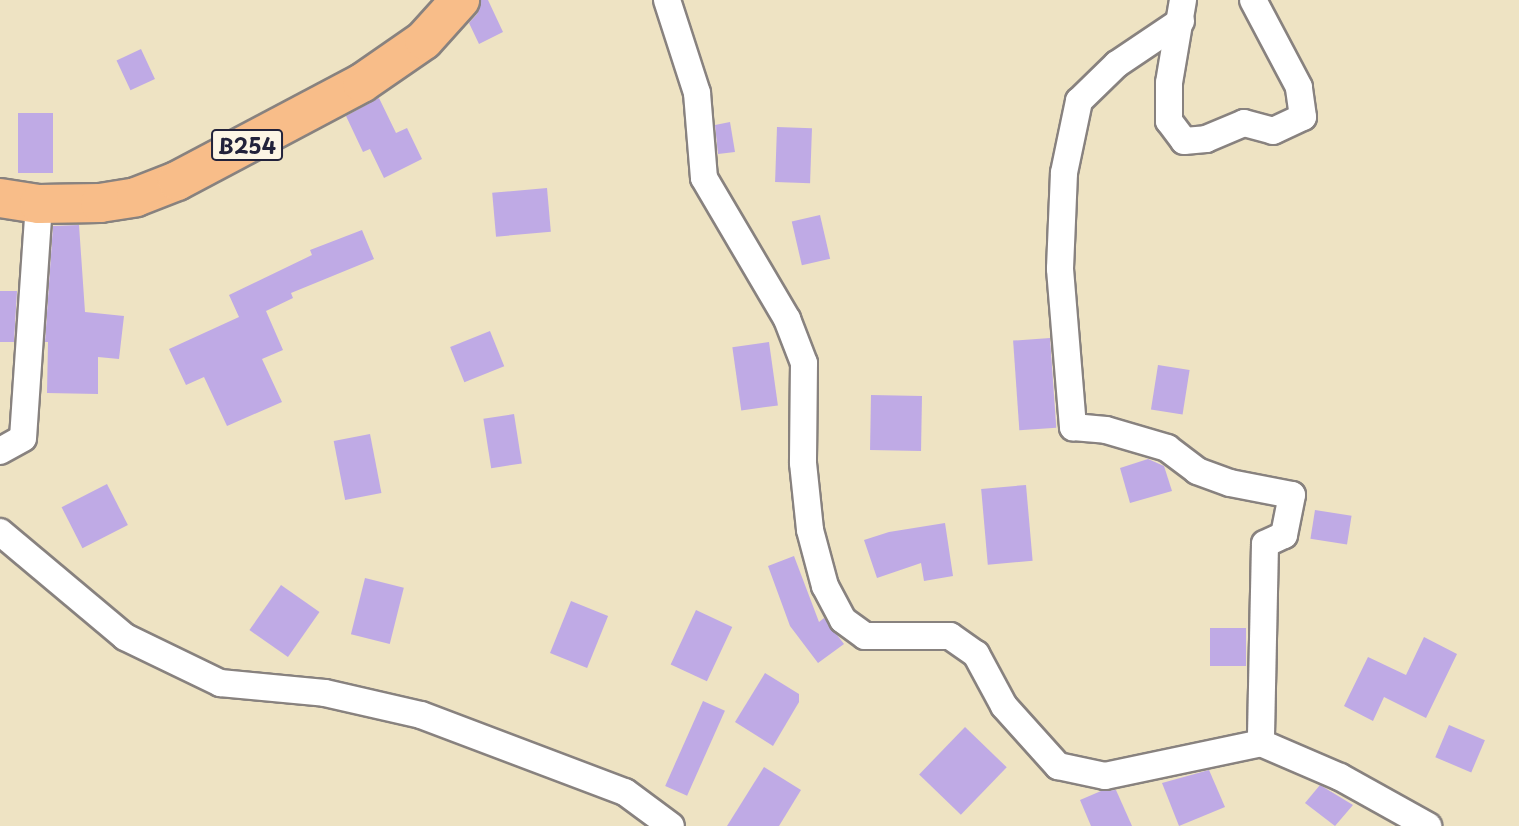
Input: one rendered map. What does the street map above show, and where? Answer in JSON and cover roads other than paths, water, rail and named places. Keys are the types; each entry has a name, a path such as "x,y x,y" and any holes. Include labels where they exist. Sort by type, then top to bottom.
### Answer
{"main road":[{"name":"B254","path":"0,198 39,204 100,204 136,197 177,181 362,83 424,40 460,0"}],"street":[{"path":"667,0 697,93 704,178 787,319 804,363 803,463 810,530 825,586 843,620 865,636 950,636 976,654 1003,706 1058,766 1105,776 1261,743 1340,777 1428,826"},
{"path":"1182,10 1169,83 1169,121 1184,141 1206,139 1244,123 1273,131 1303,117 1298,87 1253,0"},
{"path":"1182,10 1117,64 1079,102 1064,173 1060,268 1073,427 1106,430 1167,448 1196,471 1230,483 1292,495 1284,536 1265,544 1261,743"},
{"path":"0,451 23,438 39,204"},
{"path":"0,532 125,637 220,683 325,693 421,715 625,792 671,826"}]}
